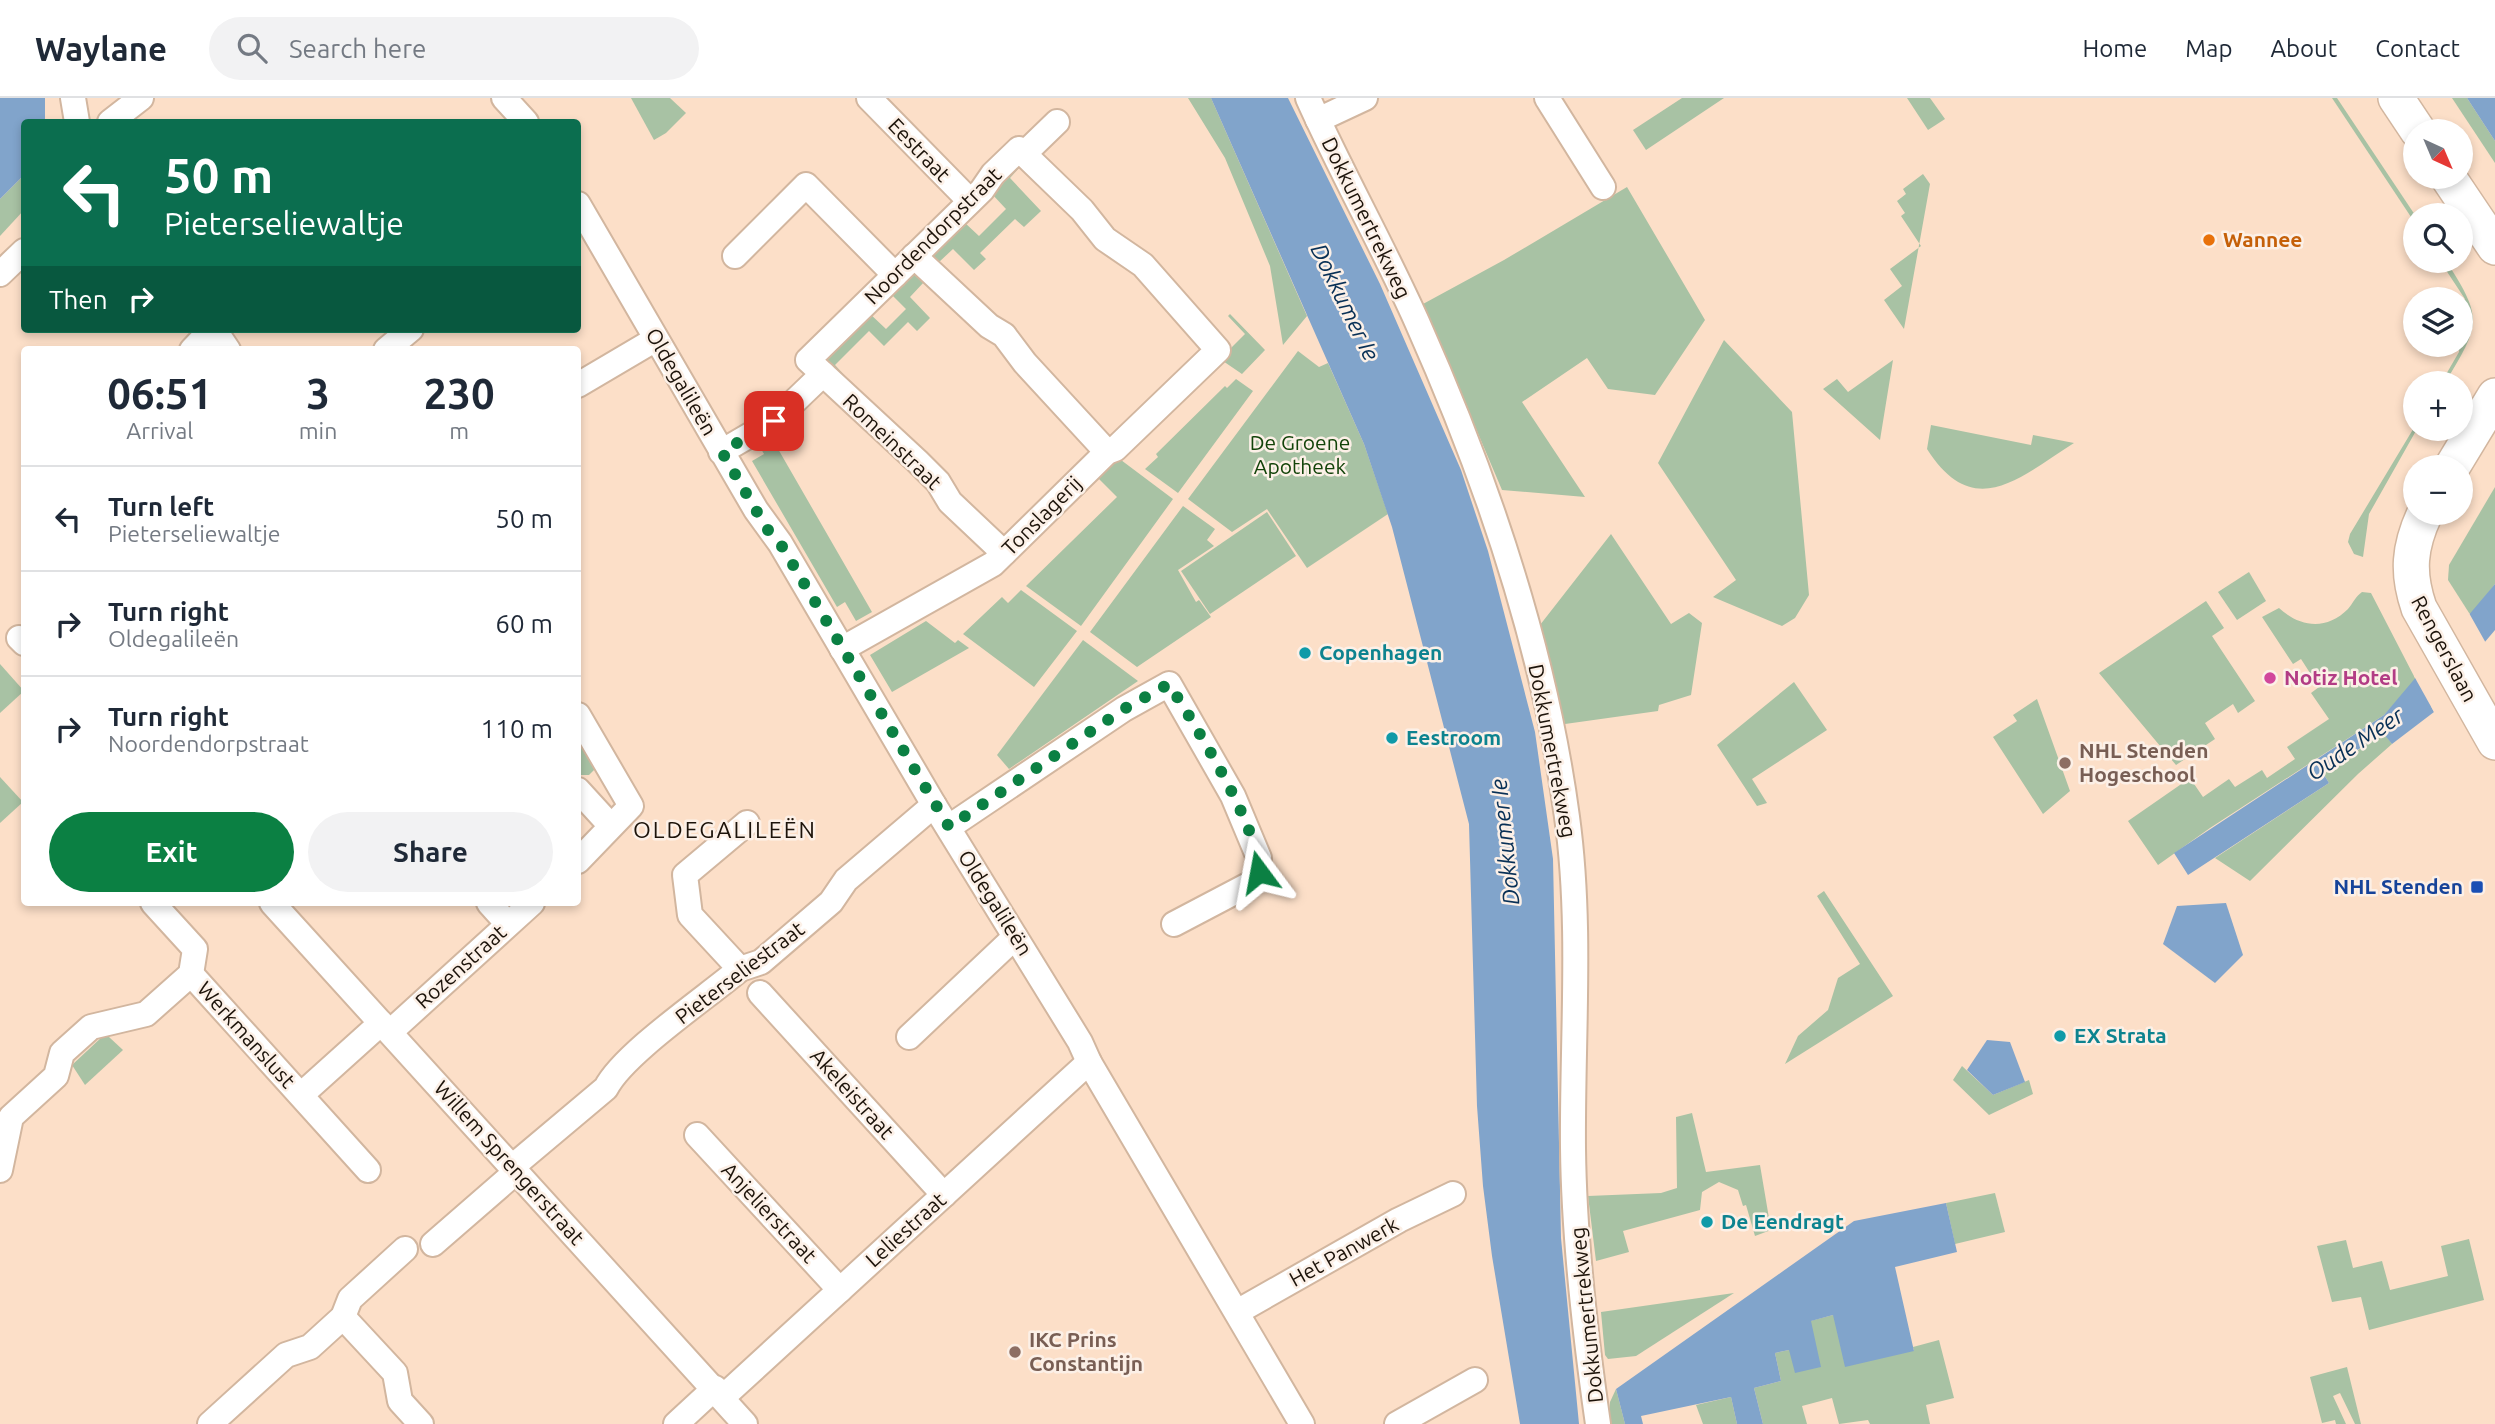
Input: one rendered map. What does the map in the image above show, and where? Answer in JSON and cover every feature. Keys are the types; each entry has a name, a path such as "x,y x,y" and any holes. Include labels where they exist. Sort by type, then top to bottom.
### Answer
{"street":[{"path":"73,98 76,119"},
{"path":"114,119 141,98"},
{"path":"504,98 523,119"},
{"name":"Eestraat","path":"869,98 970,201"},
{"path":"1313,109 1366,98"},
{"path":"1547,98 1603,187"},
{"path":"2396,98 2410,119"},
{"name":"Dokkumertrekweg","path":"1313,109 1416,319 1474,455 1510,565 1555,746 1569,833 1573,894 1573,1153 1583,1302 1598,1424"},
{"name":"Noordendorpstraat","path":"722,452 774,421 815,367 895,275 1019,149 1024,154 1057,122"},
{"name":"Tonslagerij","path":"842,649 993,564 1107,452 1115,449 1218,350 1167,296 1143,265 1105,239 1082,210 1024,154"},
{"path":"735,256 806,185 895,275"},
{"path":"2456,189 2495,247"},
{"name":"Oldegalileën","path":"581,211 722,452 1080,1042 1089,1062 1237,1312 1295,1422"},
{"path":"0,274 21,254"},
{"path":"914,256 989,326 1004,335 1025,363 1107,452"},
{"path":"196,346 209,333"},
{"path":"391,346 406,333"},
{"path":"581,383 656,339"},
{"name":"Romeinstraat","path":"815,367 917,461 938,482 950,502 1004,553"},
{"path":"2459,455 2495,396"},
{"name":"Rengerslaan","path":"2420,525 2410,550 2410,569 2419,608 2495,742"},
{"path":"949,827 1124,709 1169,684 1233,796 1259,858 1259,872 1252,883 1174,924"},
{"path":"581,720 631,806 581,858"},
{"path":"581,793 610,825"},
{"name":"Pieterseliestraat","path":"433,1244 606,1088 613,1075 634,1056 740,969 761,962 831,902 846,880 934,805"},
{"path":"740,969 690,915 685,875 747,823"},
{"name":"Werkmanslust","path":"0,1170 11,1117 56,1076 62,1053 91,1027 146,1014 191,974 195,949 156,906"},
{"name":"Willem Sprengerstraat","path":"275,906 746,1424"},
{"path":"492,906 508,924"},
{"name":"Rozenstraat","path":"385,1028 528,906"},
{"path":"909,1037 1015,937"},
{"name":"Werkmanslust","path":"191,974 368,1170"},
{"name":"Akeleistraat","path":"760,993 944,1195"},
{"name":"Werkmanslust","path":"301,1096 385,1028"},
{"name":"Leliestraat","path":"676,1424 719,1393 840,1290 1089,1062"},
{"name":"Anjelierstraat","path":"697,1135 840,1290"},
{"name":"Het Panwerk","path":"1237,1312 1399,1220 1453,1194"},
{"path":"210,1424 286,1355 310,1347 343,1317 350,1299 405,1249"},
{"path":"343,1317 395,1373 400,1401 421,1424"},
{"path":"1397,1424 1475,1380"}],"green space":[{"path":"631,98 670,98 686,113 666,133 654,140"},
{"path":"1188,98 1211,98 1307,316 1283,345 1270,266 1225,158"},
{"path":"1682,98 1724,98 1646,150 1633,130"},
{"path":"1907,98 1930,98 1945,119 1928,130"},
{"path":"2332,98 2337,98 2407,203 2403,205"},
{"path":"2452,98 2467,98 2495,141 2495,163 2473,130 2473,119 2466,119"},
{"path":"1013,162 1019,168 1010,178 1041,211 1024,227 1015,219 980,253 986,259 974,270 953,249 938,263 930,256 964,222 979,236 1006,209 991,193"},
{"path":"1923,174 1930,184 1919,243 1901,216 1905,213 1897,201 1906,194 1903,189"},
{"path":"21,178 21,213 0,236 0,199"},
{"path":"1627,187 1705,320 1655,395 1608,389 1587,358 1522,402 1585,497 1502,490 1423,304 1504,260"},
{"path":"1919,248 1904,329 1884,300 1902,286 1890,269"},
{"path":"913,272 924,282 910,297 930,318 917,331 908,322 884,346 869,331 835,365 845,376 841,380 829,369 825,355 868,312 886,329 906,309 891,294"},
{"path":"2448,273 2453,273 2462,287 2457,287"},
{"path":"1230,314 1265,350 1242,374 1220,359 1245,334 1228,316"},
{"path":"1724,340 1792,412 1809,595 1795,618 1782,626 1713,597 1736,580 1658,463"},
{"name":"De Groene Apotheek","path":"1298,351 1319,367 1328,363 1364,444 1388,514 1307,568 1267,509 1232,532 1188,499"},
{"path":"2456,357 2460,357 2452,371 2448,371"},
{"path":"1893,360 1880,440 1823,389 1837,379 1848,392"},
{"path":"1236,379 1253,391 1178,493 1145,469 1158,457 1156,454 1225,386 1227,388"},
{"path":"1931,425 2031,445 2033,435 2074,443 2016,479 1998,487 1980,489 1962,484 1945,471 1927,449"},
{"path":"770,435 872,612 856,621 845,602 837,607 752,461 764,454 757,442"},
{"path":"2406,441 2410,441 2369,514 2363,557 2354,554 2348,542 2350,534"},
{"path":"1117,457 1173,499 1081,626 1026,586 1117,497 1097,477"},
{"path":"2495,487 2495,584 2471,616 2448,580 2449,565"},
{"path":"1183,506 1215,529 1207,540 1214,546 1178,570 1196,602 1199,600 1211,617 1137,667 1090,632"},
{"path":"1267,512 1296,556 1210,614 1181,571"},
{"path":"1611,534 1671,624 1689,613 1702,623 1691,695 1659,705 1658,711 1565,724 1540,625"},
{"path":"2249,572 2266,601 2237,620 2218,592"},
{"path":"1021,590 1077,631 1034,687 963,634 1002,597 1008,603"},
{"path":"2362,592 2371,593 2416,680 2384,715 2158,865 2128,821 2190,778 2203,797 2229,779 2235,787 2262,770 2267,778 2295,759 2287,747 2329,719 2311,693 2319,687 2301,659 2293,664 2262,617 2279,608 2304,622 2313,624 2331,621 2348,609"},
{"path":"2206,601 2224,628 2212,636 2255,701 2238,713 2233,704 2205,723 2215,739 2176,765 2099,673"},
{"path":"926,621 955,643 958,640 969,648 892,692 870,655"},
{"path":"1083,640 1138,681 1009,769 997,755"},
{"path":"0,664 21,688 21,694 0,713"},
{"path":"1794,682 1827,730 1752,779 1767,803 1757,806 1717,745"},
{"path":"2037,699 2070,791 2043,814 1993,737 2017,721 2013,715"},
{"path":"2384,733 2392,744 2250,881 2215,858 2329,783 2323,773"},
{"path":"581,734 596,768 589,775 581,775"},
{"path":"0,777 21,800 21,804 0,823"},
{"path":"1824,891 1893,996 1785,1064 1798,1036 1828,1010 1838,978 1860,964 1817,896"},
{"path":"103,1036 109,1037 123,1050 85,1085 72,1065"},
{"path":"1962,1066 1993,1095 2029,1080 2033,1094 1989,1115 1953,1080"},
{"path":"1692,1113 1706,1172 1760,1165 1771,1230 1755,1236 1746,1205 1743,1206 1738,1190 1719,1182 1702,1192 1700,1210 1623,1231 1629,1252 1596,1261 1588,1196 1661,1193 1677,1188 1676,1117"},
{"path":"1995,1193 2005,1232 1955,1244 1946,1203"},
{"path":"2469,1239 2484,1300 2369,1330 2361,1297 2332,1302 2317,1246 2346,1240 2353,1268 2382,1261 2390,1290 2448,1276 2441,1246"},
{"path":"1734,1293 1636,1356 1608,1359 1605,1355 1601,1312"},
{"path":"1833,1315 1914,1351 1913,1347 1939,1340 1954,1398 1926,1405 1930,1424 1870,1424 1868,1420 1839,1424 1832,1398 1802,1406 1807,1424 1763,1424 1754,1388 1781,1381 1775,1353 1789,1350 1810,1321"},
{"path":"2347,1367 2361,1424 2355,1424 2340,1393 2333,1396 2346,1424 2336,1424 2335,1420 2322,1423 2310,1377"},
{"path":"1616,1389 1625,1424 1608,1424 1610,1402"},
{"path":"1731,1397 1737,1424 1703,1424 1696,1405"}],"water":[{"path":"0,98 45,98 45,119 21,119 21,178 0,199"},
{"name":"Dokkumer Ie","path":"1211,98 1288,98 1380,284 1461,470 1488,551 1535,732 1553,859 1561,1238 1579,1424 1520,1424 1483,1186 1477,1106 1469,824 1392,527 1364,444"},
{"path":"2467,98 2495,98 2495,141"},
{"name":"Oude Meer","path":"2495,584 2495,630 2431,706 2434,712 2392,744 2383,733 2323,773 2329,783 2188,875 2174,853 2384,715"},
{"path":"2226,903 2243,955 2215,983 2163,944 2177,906"},
{"path":"1987,1040 2010,1042 2025,1082 1993,1095 1967,1070"},
{"path":"1946,1203 1957,1252 1895,1267 1914,1351 1845,1367 1833,1315 1811,1321 1821,1367 1795,1373 1789,1350 1775,1353 1781,1381 1754,1388 1763,1424 1737,1424 1731,1397 1641,1416 1643,1424 1625,1424 1616,1389 1854,1221"}],"pier":[{"path":"2469,613 2487,645 2434,712 2414,676"}],"place":[{"name":"Wannee","path":"2209,240"},
{"name":"Copenhagen","path":"1305,653"},
{"name":"Notiz Hotel","path":"2270,678"},
{"name":"Eestroom","path":"1392,738"},
{"name":"NHL Stenden Hogeschool","path":"2065,763"},
{"name":"NHL Stenden","path":"2477,887"},
{"name":"EX Strata","path":"2060,1036"},
{"name":"De Eendragt","path":"1707,1222"},
{"name":"IKC Prins Constantijn","path":"1015,1352"}],"district":[{"name":"OLDEGALILEËN","path":"725,830"}],"route":[{"path":"774,421 722,452 767,529 780,543 949,827 1124,709 1169,684 1233,796 1259,858 1259,872"}]}
